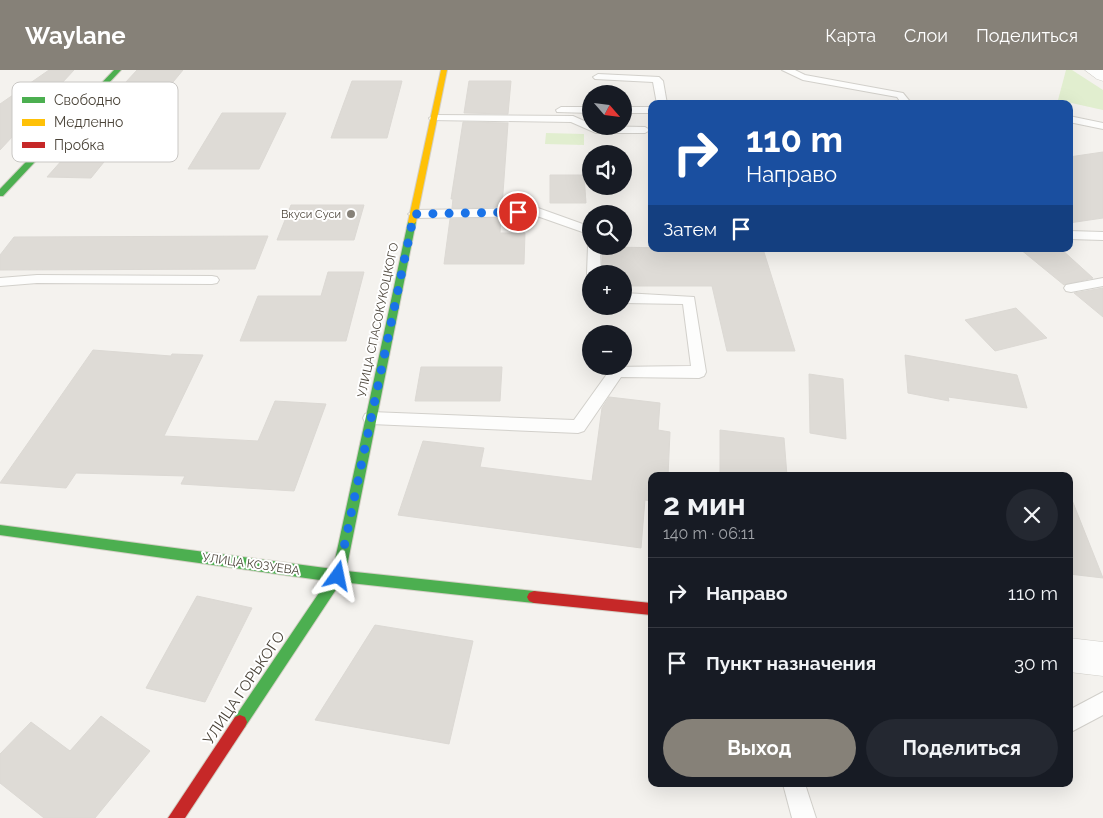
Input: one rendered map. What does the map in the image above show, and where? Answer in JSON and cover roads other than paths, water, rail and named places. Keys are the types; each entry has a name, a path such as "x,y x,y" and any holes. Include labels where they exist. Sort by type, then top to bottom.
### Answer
{"street":[{"path":"106,82 118,70"},
{"name":"УЛИЦА СПАСОКУКОЦКОГО","path":"338,576 444,70"},
{"path":"1093,70 1103,76"},
{"path":"0,193 30,162"},
{"name":"УЛИЦА КОЗУЕВА","path":"0,530 338,576 648,609"},
{"name":"УЛИЦА ГОРЬКОГО","path":"176,818 338,576"},
{"path":"1073,655 1103,659"}],"lane":[{"path":"787,70 803,77 900,95 904,100"},
{"path":"598,77 656,79 661,100"},
{"path":"435,114 582,110"},
{"path":"632,110 648,110"},
{"path":"435,114 573,119 596,130 645,130"},
{"path":"1073,120 1103,126"},
{"path":"414,214 538,212 582,227"},
{"path":"1073,235 1103,236"},
{"path":"0,282 37,279 212,280"},
{"path":"1071,288 1103,282"},
{"path":"371,418 578,427 617,371 699,372 689,300 632,298"},
{"path":"1073,720 1103,702"},
{"path":"795,787 804,818"}],"place":[{"name":"Вкуси Суси","path":"351,214"}]}
